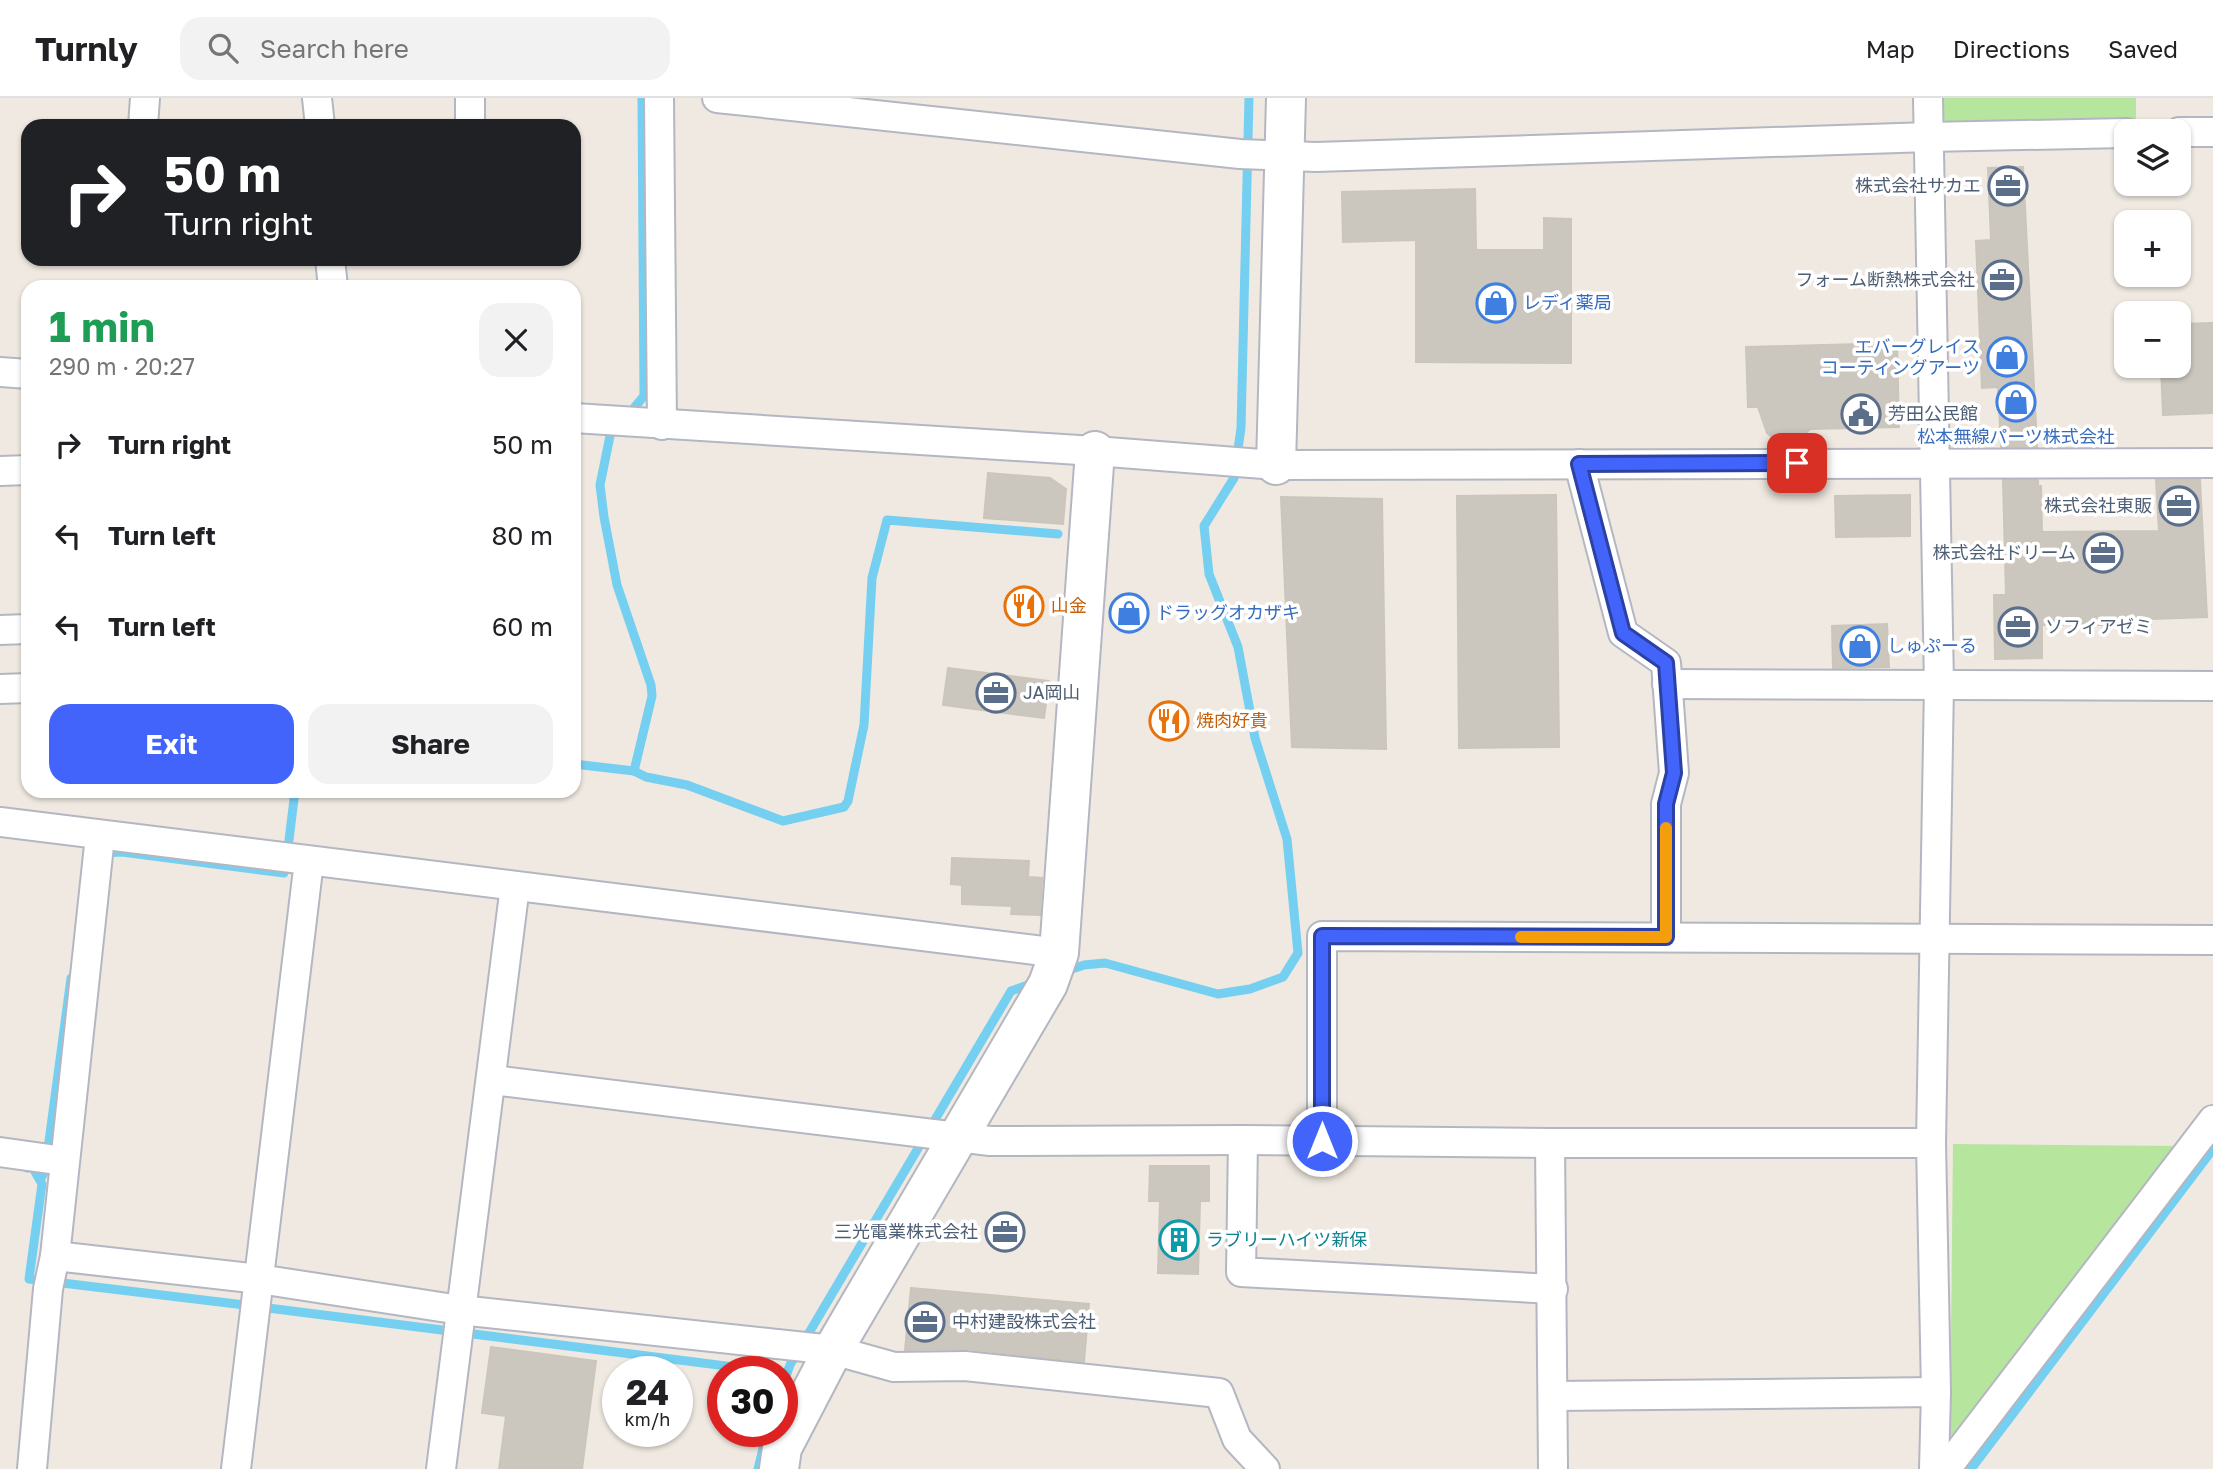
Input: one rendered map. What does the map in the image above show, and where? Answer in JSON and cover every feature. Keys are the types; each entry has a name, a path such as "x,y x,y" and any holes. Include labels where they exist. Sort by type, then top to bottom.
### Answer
{"street":[{"path":"144,119 145,98"},
{"path":"317,98 319,119"},
{"path":"470,98 470,119"},
{"path":"659,98 662,425"},
{"path":"717,98 1260,155 1316,157 2114,133"},
{"path":"1249,463 1260,155 1286,98"},
{"path":"1928,98 1939,684 1931,1143 1936,1392 1934,1469"},
{"path":"2191,132 2213,132"},
{"path":"0,372 21,374"},
{"path":"581,419 1249,463 2213,463"},
{"path":"779,1469 782,1448 812,1347 937,1136 1054,968 1095,451"},
{"path":"1579,464 1623,633 1666,663 1674,773 1666,804 1666,937"},
{"path":"0,471 21,471"},
{"path":"0,630 21,629"},
{"path":"1667,684 2213,686"},
{"path":"0,689 21,688"},
{"path":"0,822 99,848 309,861 515,886 1054,968"},
{"path":"32,1469 52,1273 53,1159 99,848"},
{"path":"236,1469 309,861"},
{"path":"441,1469 515,886"},
{"path":"1322,1141 1322,936 2213,940"},
{"path":"492,1080 990,1141 1931,1143"},
{"path":"1946,1469 2213,1120"},
{"path":"1244,1140 1241,1272 1553,1289"},
{"path":"1550,1143 1553,1469"},
{"path":"0,1152 53,1159"},
{"path":"52,1273 257,1297 459,1325 812,1347 894,1367 965,1366 1219,1393 1237,1439 1265,1469"},
{"path":"1554,1396 1936,1392"}],"green space":[{"path":"1938,98 2136,98 2136,119 2114,119 2114,126 1952,129 1938,113"},
{"path":"1953,1144 2182,1146 1960,1437 1950,1435"}],"building":[{"path":"2023,167 2037,447 2001,447 1998,387 1982,388 1976,241 1991,240 1988,168"},
{"path":"1475,189 1476,250 1544,250 1544,218 1571,219 1571,363 1416,362 1416,240 1343,242 1342,192"},
{"path":"2213,323 2213,413 2163,415 2161,378 2191,378 2191,324"},
{"path":"1897,343 1899,427 1810,429 1798,440 1778,442 1767,433 1758,407 1748,407 1746,347"},
{"path":"988,473 1050,478 1066,489 1063,524 984,518"},
{"path":"2003,480 2038,480 2038,486 2041,486 2042,532 2159,531 2156,480 2200,480 2207,617 2151,619 2151,625 2042,625 2042,658 1995,659 1994,595 2006,595"},
{"path":"1556,495 1559,747 1459,748 1457,496"},
{"path":"1910,495 1910,536 1836,537 1835,496"},
{"path":"1281,497 1382,499 1386,749 1292,747"},
{"path":"1887,624 1889,667 1833,668 1832,626"},
{"path":"948,668 1049,681 1044,718 943,705"},
{"path":"952,858 1029,861 1028,877 1042,878 1040,915 1011,914 1012,906 962,904 962,885 951,884"},
{"path":"1150,1166 1209,1166 1209,1201 1200,1201 1198,1274 1158,1273 1160,1201 1149,1201"},
{"path":"911,1288 1089,1304 1084,1362 967,1349 905,1350"},
{"path":"491,1347 596,1361 582,1469 499,1469 506,1416 482,1413"}],"waterway":[{"path":"634,408 644,396 642,98"},
{"path":"1063,972 1084,965 1105,963 1218,994 1250,989 1283,977 1298,953 1287,839 1255,738 1238,647 1209,574 1204,526 1234,478 1241,428 1249,98"},
{"path":"581,765 634,771 652,696 651,685 617,585 604,517 600,485 611,431"},
{"path":"634,771 646,777 687,785 783,821 844,807 848,801 864,725 872,578 887,520 1058,534"},
{"path":"289,840 294,798"},
{"path":"102,853 122,852 284,873 285,869"},
{"path":"40,1180 45,1171 71,978"},
{"path":"795,1356 1011,991 1033,983"},
{"path":"1971,1469 2213,1149"},
{"path":"27,1168 33,1168 42,1184 29,1279 253,1306"},
{"path":"268,1308 707,1364"},
{"path":"758,1469 763,1447"}],"slow traffic":[{"path":"1521,937 1666,937 1666,828"}],"place":[{"name":"株式会社サカエ","path":"2008,186"},
{"name":"フォーム断熱株式会社","path":"2002,280"},
{"name":"レディ薬局","path":"1496,303"},
{"name":"エバーグレイス コーティングアーツ","path":"2007,357"},
{"name":"松本無線パーツ株式会社","path":"2016,402"},
{"name":"芳田公民館","path":"1861,414"},
{"name":"株式会社東販","path":"2179,506"},
{"name":"株式会社ドリーム","path":"2103,553"},
{"name":"山金","path":"1024,606"},
{"name":"ドラッグオカザキ","path":"1129,613"},
{"name":"ソフィアゼミ","path":"2018,627"},
{"name":"しゅぷーる","path":"1860,646"},
{"name":"JA岡山","path":"996,693"},
{"name":"焼肉好貴","path":"1169,721"},
{"name":"三光電業株式会社","path":"1005,1232"},
{"name":"ラブリーハイツ新保","path":"1179,1240"},
{"name":"中村建設株式会社","path":"925,1322"}],"route":[{"path":"1322,1141 1322,936 1666,937 1666,804 1674,773 1666,663 1623,633 1579,464 1797,463"}]}
